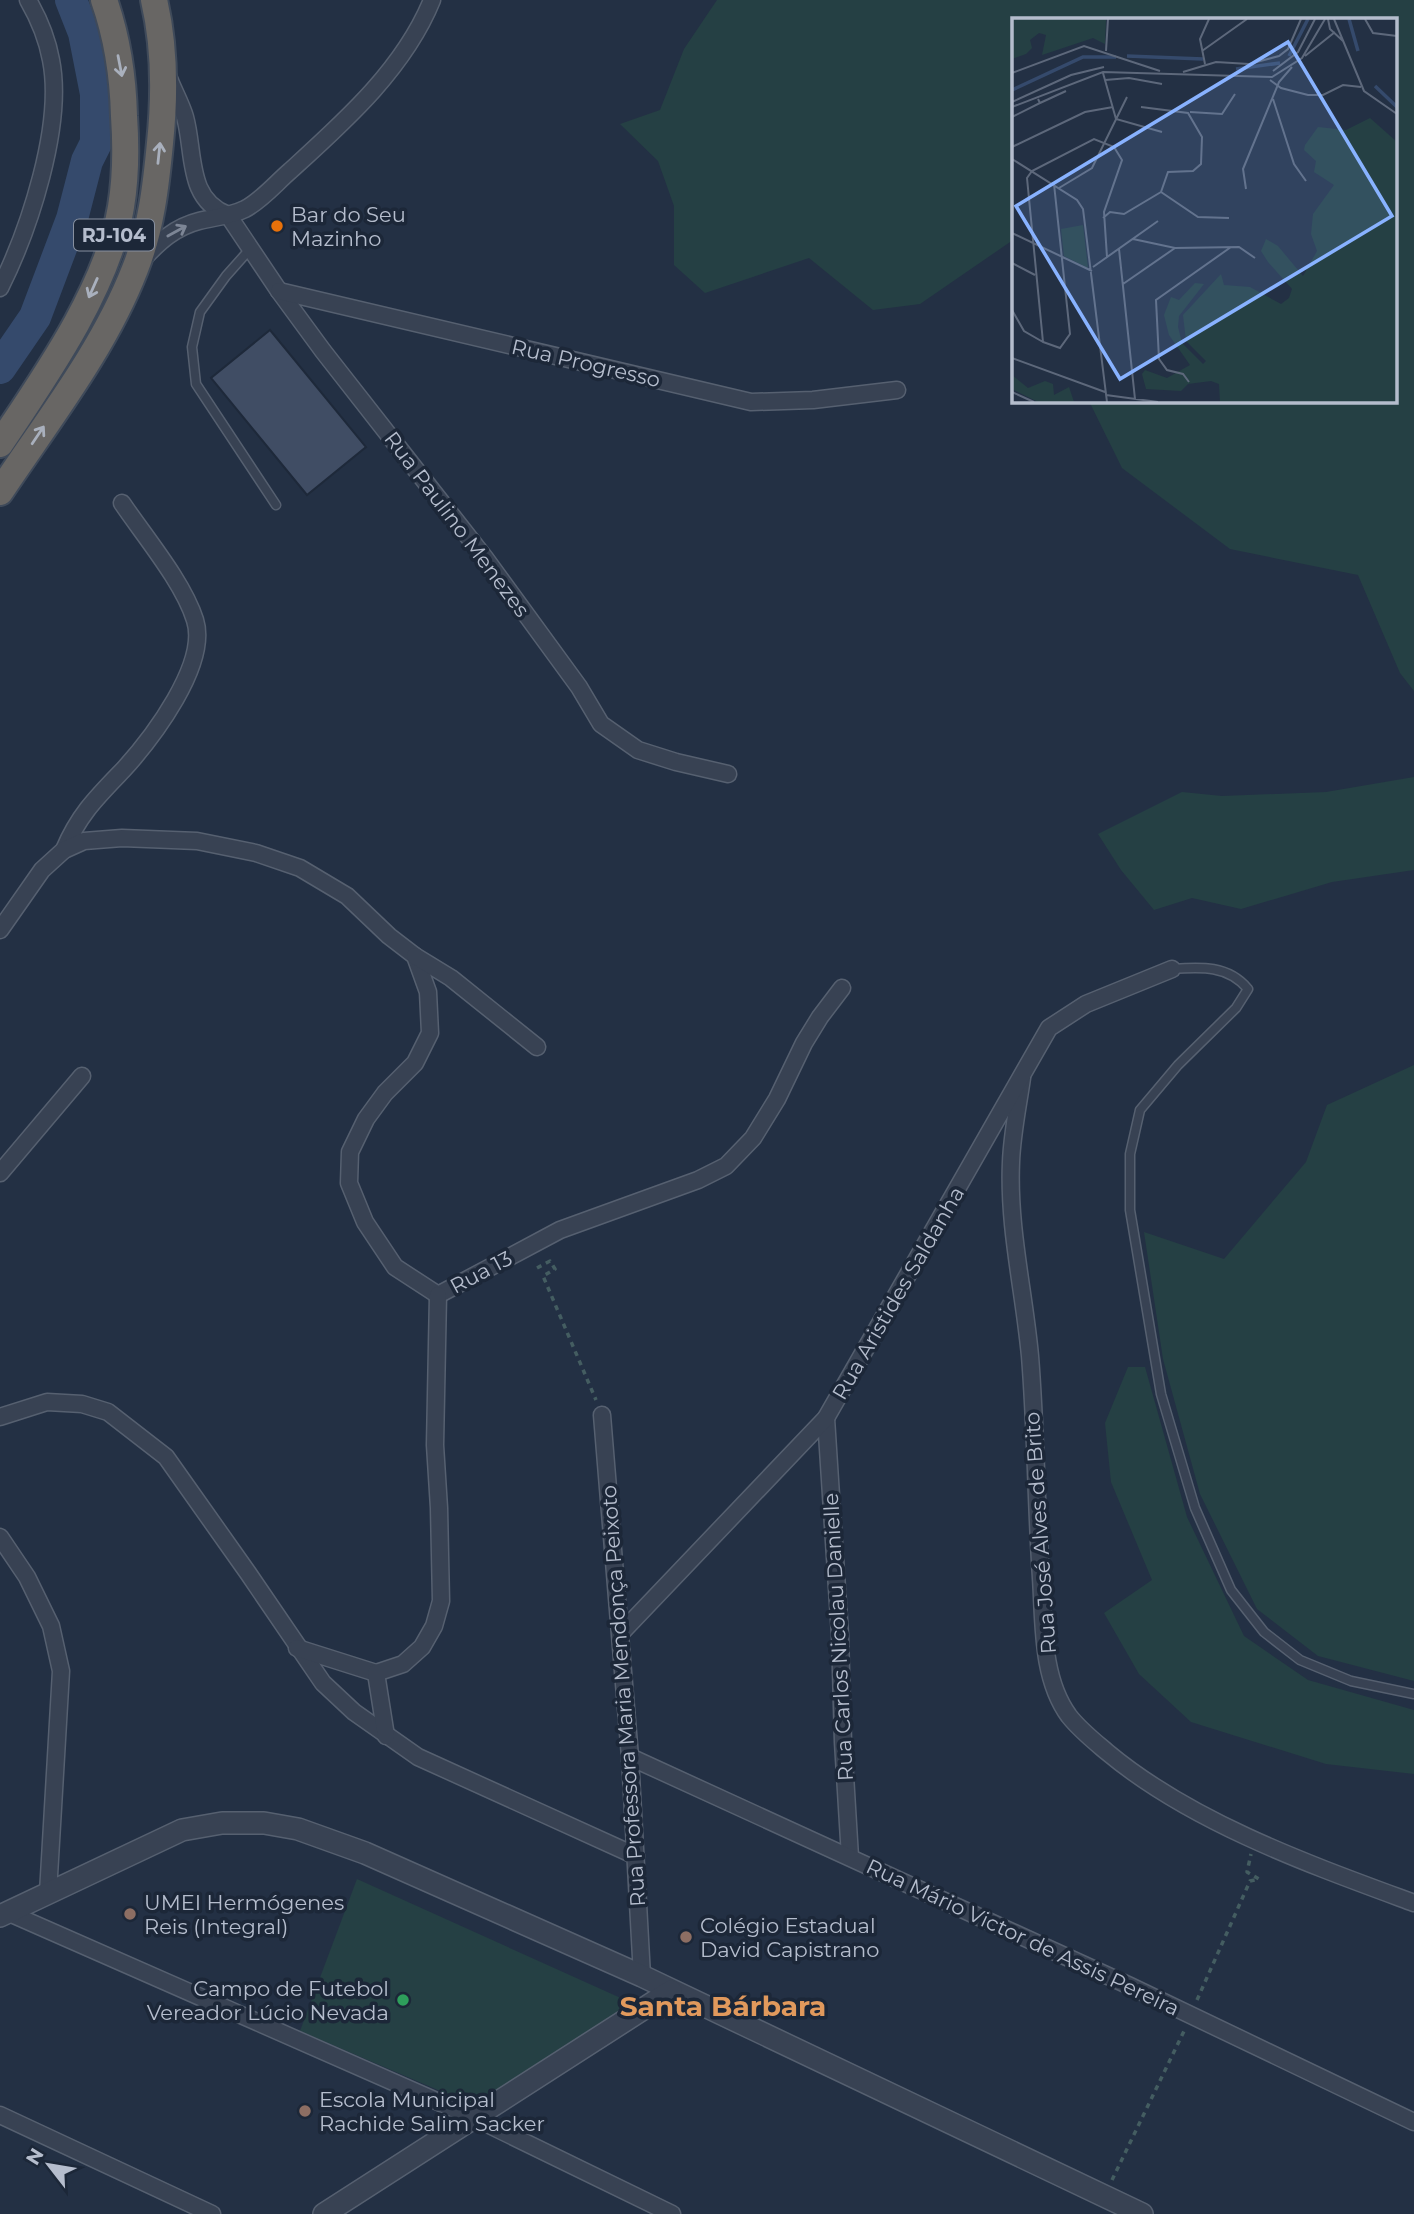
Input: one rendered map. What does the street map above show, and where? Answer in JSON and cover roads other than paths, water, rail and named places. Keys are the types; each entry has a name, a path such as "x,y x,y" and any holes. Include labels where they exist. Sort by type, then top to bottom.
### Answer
{"highway":[{"name":"RJ-104","path":"0,444 39,385 83,309 106,259 121,207 125,145 123,84 104,0"},
{"name":"RJ-104","path":"0,492 81,372 116,311 136,267 149,220 163,117 164,66 154,0"}],"street":[{"path":"0,288 26,231 44,161 54,102 51,61 40,21 28,0"},
{"path":"136,267 157,244 175,230 197,221 247,208 338,128 392,68 422,23 432,0"},
{"name":"Rua Paulino Menezes","path":"164,66 185,117 196,182 204,198 215,211 228,215 279,291 485,558 579,687 601,724 638,750 728,774"},
{"name":"Rua Progresso","path":"279,291 751,401 813,400 897,390"},
{"path":"64,850 74,827 95,797 160,727 197,652 196,622 179,586 122,503"},
{"path":"0,930 42,870 64,850 84,841 122,838 197,841 256,853 300,868 347,896 389,936 451,978 537,1047"},
{"path":"415,956 428,992 430,1033 415,1063 385,1093 366,1119 350,1152 349,1183 365,1222 395,1267 438,1295"},
{"name":"Rua Aristides Saldanha","path":"621,1633 826,1418 1049,1028 1086,1004 1172,970"},
{"name":"Rua 13","path":"376,1673 403,1664 422,1647 434,1626 441,1601 435,1445 438,1295 560,1230 698,1180 726,1166 753,1139 777,1099 804,1043 842,988"},
{"path":"0,1173 82,1076"},
{"name":"Rua José Alves de Brito","path":"1022,1078 1011,1161 1012,1218 1030,1356 1046,1653 1055,1686 1068,1714 1089,1736 1133,1773 1195,1810 1297,1857 1414,1903"},
{"path":"0,1417 47,1402 82,1404 108,1412 166,1457 323,1684 386,1736 418,1757 636,1856"},
{"name":"Rua Professora Maria Mendonça Peixoto","path":"602,1415 630,1757 642,1976"},
{"name":"Rua Carlos Nicolau Danielle","path":"826,1418 840,1635 850,1857"},
{"path":"0,1537 27,1577 51,1626 61,1671 48,1893"},
{"path":"297,1648 376,1673 386,1736"},
{"name":"Rua Mário Victor de Assis Pereira","path":"630,1757 1142,1992 1414,2122"},
{"path":"4,1914 182,1830 222,1823 264,1823 298,1829 365,1853 642,1976 1142,2214"},
{"path":"4,1914 475,2118 672,2214"},
{"path":"324,2214 671,1991"},
{"path":"0,2115 212,2214"}],"lane":[{"path":"250,249 200,312 192,348 196,384 276,505"},
{"path":"1172,970 1203,967 1226,972 1240,979 1248,989 1236,1008 1178,1065 1140,1110 1130,1154 1130,1210 1161,1394 1195,1508 1231,1590 1264,1632 1300,1660 1351,1681 1414,1694"}],"waterway":[{"path":"0,368 35,317 72,219 87,161 96,143 96,94 84,33 71,0"}],"place":[{"name":"Bar do Seu Mazinho","path":"277,226"},
{"name":"UMEI Hermógenes Reis (Integral)","path":"130,1914"},
{"name":"Colégio Estadual David Capistrano","path":"686,1937"},
{"name":"Campo de Futebol Vereador Lúcio Nevada","path":"403,2000"},
{"name":"Escola Municipal Rachide Salim Sacker","path":"305,2111"}],"district":[{"name":"Santa Bárbara","path":"723,2006"}]}
